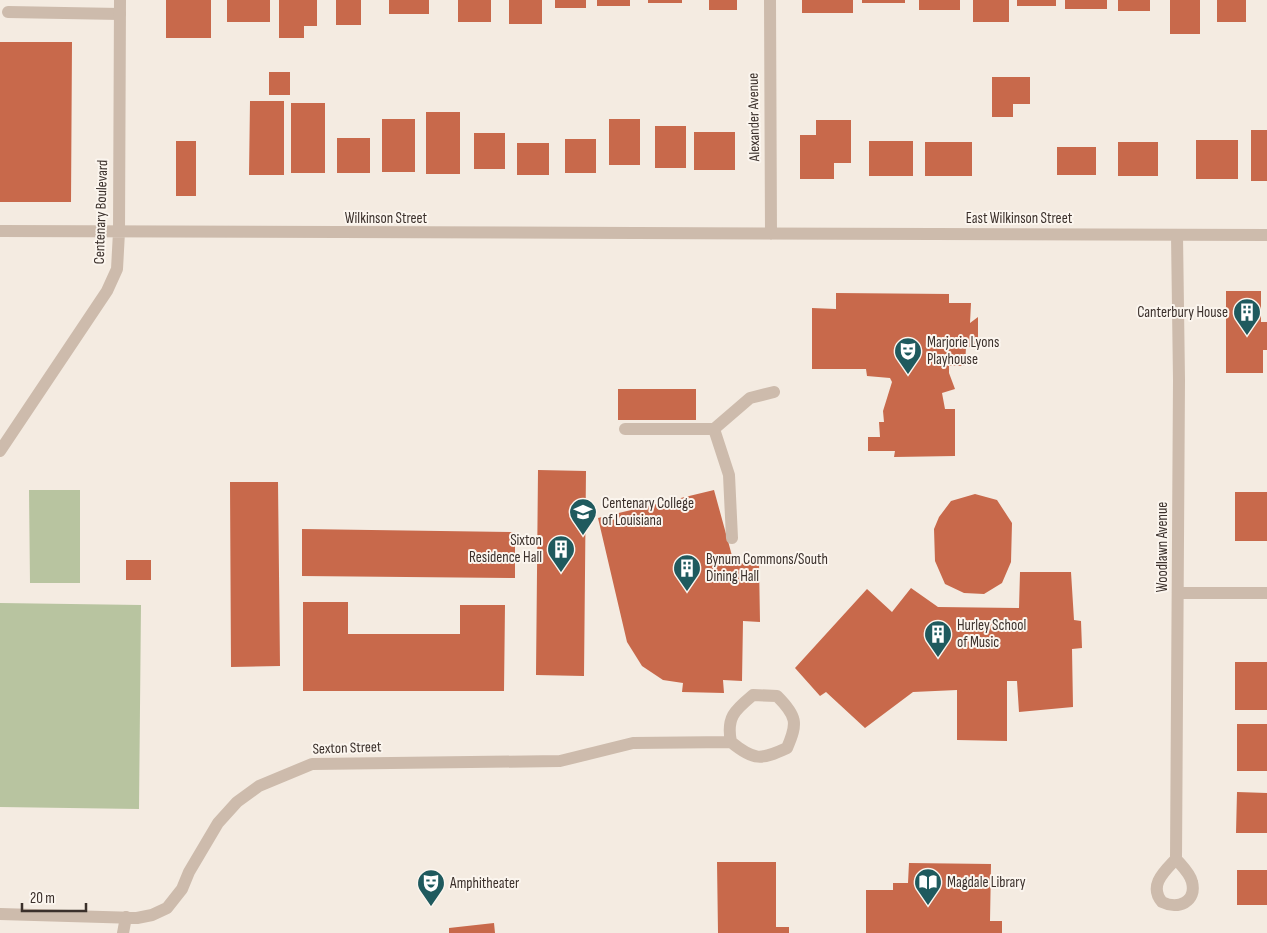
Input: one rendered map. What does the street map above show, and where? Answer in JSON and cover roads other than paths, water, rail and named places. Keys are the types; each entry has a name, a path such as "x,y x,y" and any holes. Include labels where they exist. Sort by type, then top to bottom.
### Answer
{"street":[{"name":"Centenary Boulevard","path":"0,451 107,290 117,269 119,232 120,0"},
{"name":"Alexander Avenue","path":"770,0 771,234"},
{"path":"8,12 120,14"},
{"name":"Wilkinson Street","path":"0,231 771,234"},
{"name":"East Wilkinson Street","path":"771,234 1267,235"},
{"name":"Woodlawn Avenue","path":"1176,858 1179,380 1177,235"},
{"path":"625,429 714,429 750,398 774,392"},
{"path":"714,429 729,475 732,538"},
{"path":"1178,592 1267,593"},
{"path":"753,695 777,696 790,709 796,729 787,748 769,757 748,756 732,742 728,727 736,709 753,695"},
{"name":"Sexton Street","path":"0,914 126,917 152,915 167,908 182,889 189,872 218,823 237,802 259,786 312,764 560,761 633,744 732,742"},
{"path":"122,933 126,917"}],"place":[{"name":"Canterbury House","path":"1247,336"},
{"name":"Marjorie Lyons Playhouse","path":"908,375"},
{"name":"Centenary College of Louisiana","path":"583,536"},
{"name":"Sixton Residence Hall","path":"561,573"},
{"name":"Bynum Commons/South Dining Hall","path":"687,592"},
{"name":"Hurley School of Music","path":"938,658"},
{"name":"Magdale Library","path":"928,906"},
{"name":"Amphitheater","path":"431,907"}]}
